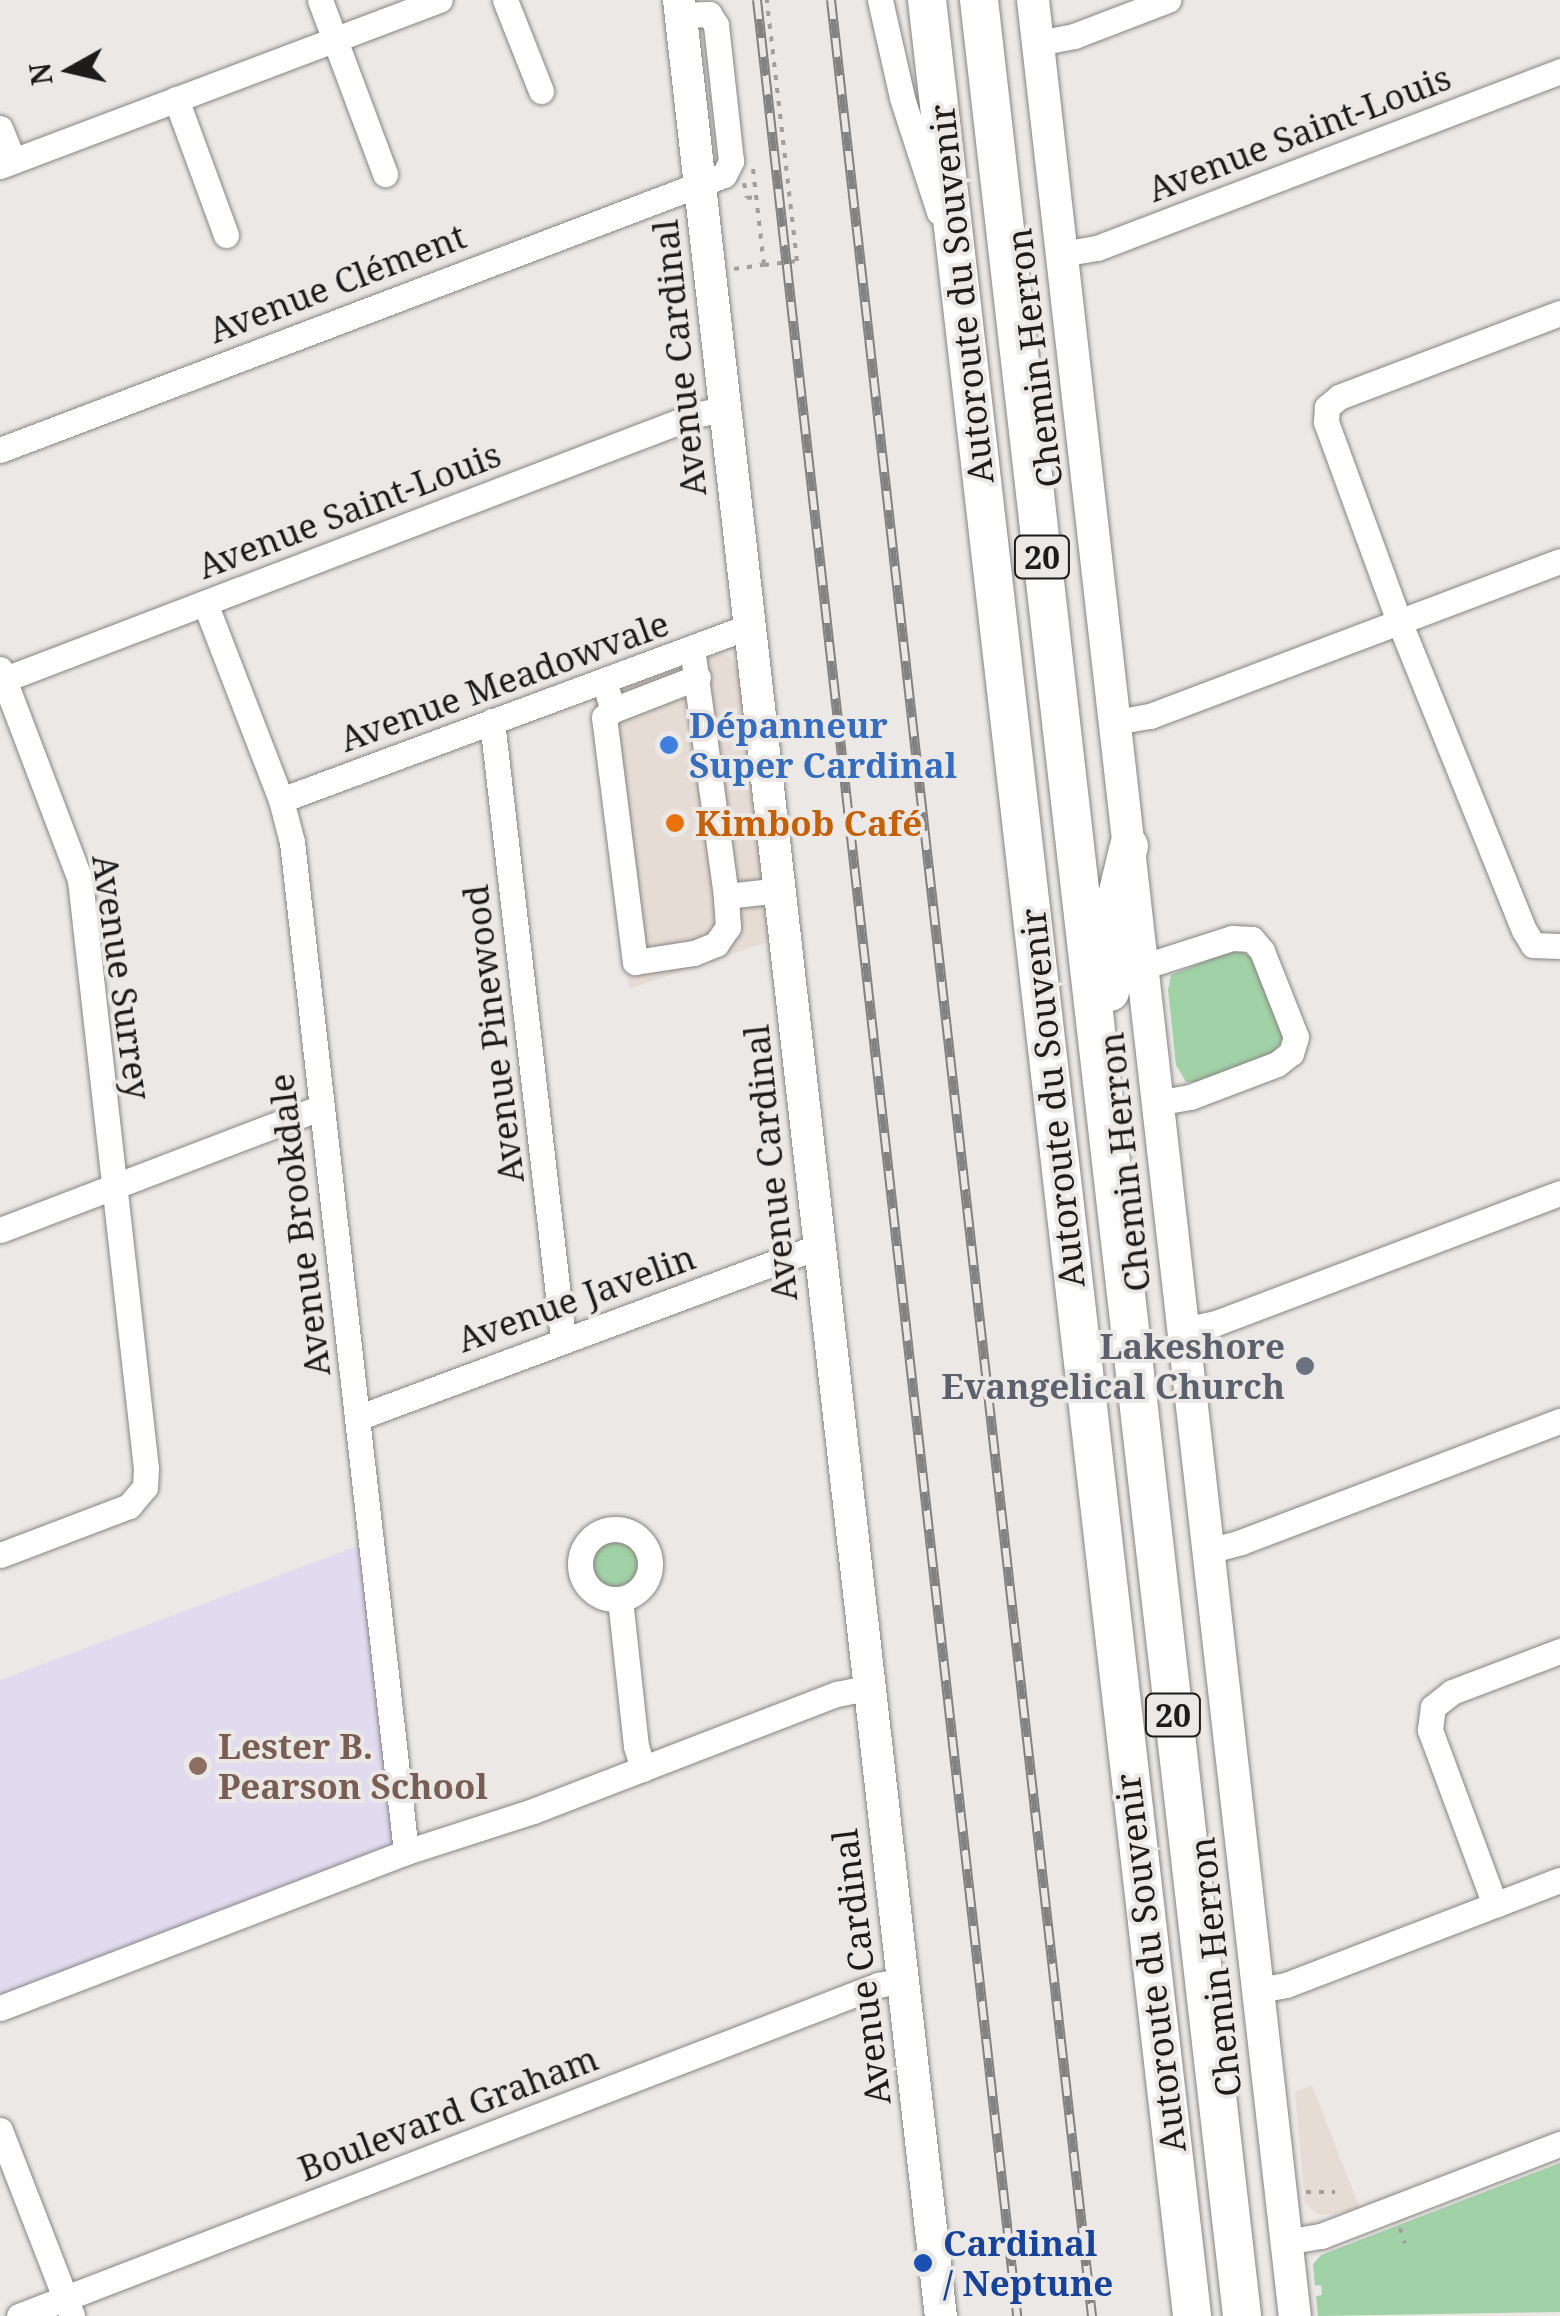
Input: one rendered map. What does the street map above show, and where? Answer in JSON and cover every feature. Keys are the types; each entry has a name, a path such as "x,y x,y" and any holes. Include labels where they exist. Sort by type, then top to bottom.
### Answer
{"highway":[{"name":"Autoroute du Souvenir","path":"927,0 1192,2316"},
{"name":"Autoroute du Souvenir","path":"979,0 1242,2316"},
{"path":"1105,1114 1114,912 1129,846"}],"main road":[{"name":"Chemin Herron","path":"1033,0 1295,2316"},
{"name":"Avenue Cardinal","path":"680,7 903,1980 937,2315"}],"street":[{"path":"320,0 386,174"},
{"path":"0,128 6,164 440,0"},
{"path":"506,0 541,92"},
{"path":"880,0 902,98 958,268"},
{"path":"1038,42 1074,36 1168,0"},
{"name":"Avenue Saint-Louis","path":"1062,254 1096,248 1560,71"},
{"path":"176,99 226,235"},
{"name":"Avenue Clément","path":"0,450 699,184"},
{"path":"1560,314 1340,397 1327,406 1326,422 1399,622 1524,930 1533,946 1560,946"},
{"name":"Avenue Saint-Louis","path":"1,676 205,604 698,414 725,410"},
{"path":"1116,722 1150,716 1560,561"},
{"name":"Avenue Brookdale","path":"205,604 281,800 292,842 319,1108 406,1852"},
{"name":"Avenue Meadowvale","path":"281,800 750,626"},
{"path":"692,648 698,677 728,927 716,944 694,953 636,962 604,717 698,677"},
{"name":"Avenue Surrey","path":"0,1555 128,1506 145,1488 80,880 1,676"},
{"path":"602,680 613,710"},
{"name":"Avenue Pinewood","path":"492,721 564,1338"},
{"path":"726,896 780,890"},
{"path":"1142,967 1232,938 1252,939 1262,950 1296,1037 1286,1060 1190,1098 1157,1102"},
{"path":"0,1230 319,1108"},
{"path":"1183,1330 1216,1323 1560,1193"},
{"name":"Avenue Javelin","path":"358,1418 564,1338 820,1246"},
{"path":"1208,1550 1242,1542 1560,1422"},
{"path":"620,1599 636,1746 643,1769"},
{"path":"1495,1905 1430,1730 1433,1707 1452,1692 1560,1651"},
{"path":"0,2008 406,1852 643,1769 838,1694 870,1687"},
{"path":"1258,1990 1286,1984 1560,1880"},
{"name":"Boulevard Graham","path":"19,2316 68,2307 860,1992 903,1980"},
{"path":"0,2130 68,2307"},
{"path":"1286,2242 1321,2236 1560,2144"}],"path":[{"path":"727,269 797,261 767,0"},
{"path":"745,186 747,198 756,197"},
{"path":"762,252 764,265"},
{"path":"1301,2193 1335,2192"},
{"path":"1398,2224 1405,2243"}],"shaded area":[{"path":"722,653 732,658 738,670 768,942 629,989 593,699"},
{"name":"Lester B. Pearson School","path":"373,1540 406,1852 0,2008 0,1680"},
{"path":"1312,2085 1359,2207 1345,2212 1319,2215 1305,2203 1295,2092"}],"green space":[{"path":"1235,949 1254,958 1283,1033 1282,1041 1273,1053 1199,1082 1186,1082 1176,1065 1168,990 1171,975"},
{"path":"615,1541 631,1548 638,1564 631,1580 615,1587 599,1580 592,1564 599,1548"},
{"path":"1560,2163 1560,2312 1318,2316 1316,2296 1322,2295 1321,2285 1315,2286 1313,2264 1321,2255"}],"railway":[{"path":"757,0 1017,2316"},
{"path":"831,0 1092,2316"}],"place":[{"name":"Dépanneur Super Cardinal","path":"669,745"},
{"name":"Kimbob Café","path":"675,823"},
{"name":"Lakeshore Evangelical Church","path":"1305,1366"},
{"name":"Lester B. Pearson School","path":"198,1766"},
{"name":"Cardinal / Neptune","path":"923,2263"}]}
